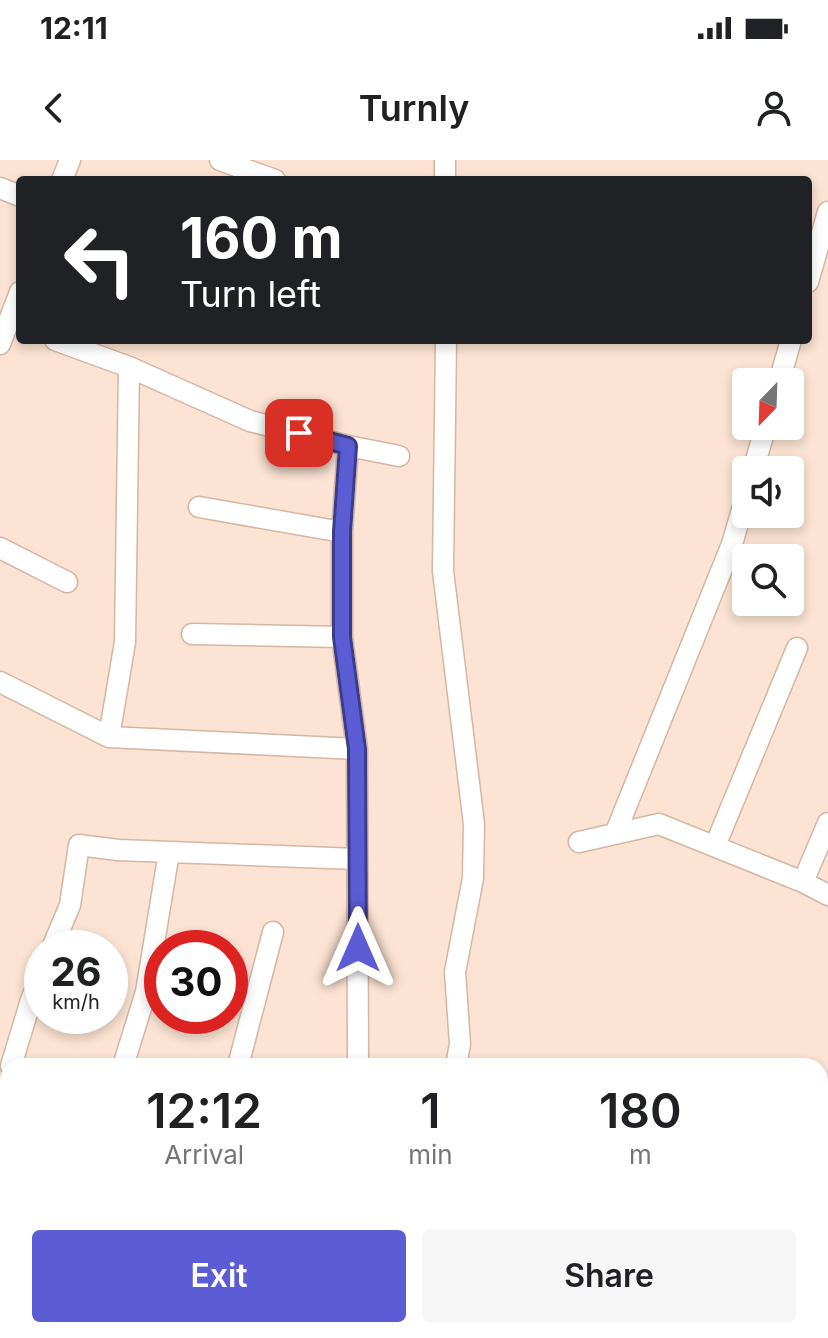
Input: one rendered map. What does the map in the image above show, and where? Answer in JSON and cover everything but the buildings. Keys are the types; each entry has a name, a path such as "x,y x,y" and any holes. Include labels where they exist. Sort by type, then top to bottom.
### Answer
{"street":[{"path":"220,160 264,176"},
{"path":"812,268 828,212"},
{"path":"0,344 14,326"},
{"path":"66,344 129,367 250,421 399,456"},
{"path":"446,344 443,571 474,824 473,878 455,972 460,1044 457,1058"},
{"path":"783,368 790,344"},
{"path":"109,737 125,642 129,367"},
{"path":"348,446 342,532 342,637 357,749 358,1058"},
{"path":"199,507 342,532"},
{"path":"615,834 737,528"},
{"path":"0,548 67,582"},
{"path":"192,634 342,637"},
{"path":"715,846 797,648"},
{"path":"0,682 109,737 357,749"},
{"path":"803,882 828,823"},
{"path":"579,842 659,824 828,895"},
{"path":"60,930 70,905 79,845 118,850 357,859"},
{"path":"125,1058 146,992 169,852"},
{"path":"240,1058 273,932"},
{"path":"13,1058 24,1023"}],"route":[{"path":"299,433 348,446 342,532 342,637 357,749 358,948"}]}
